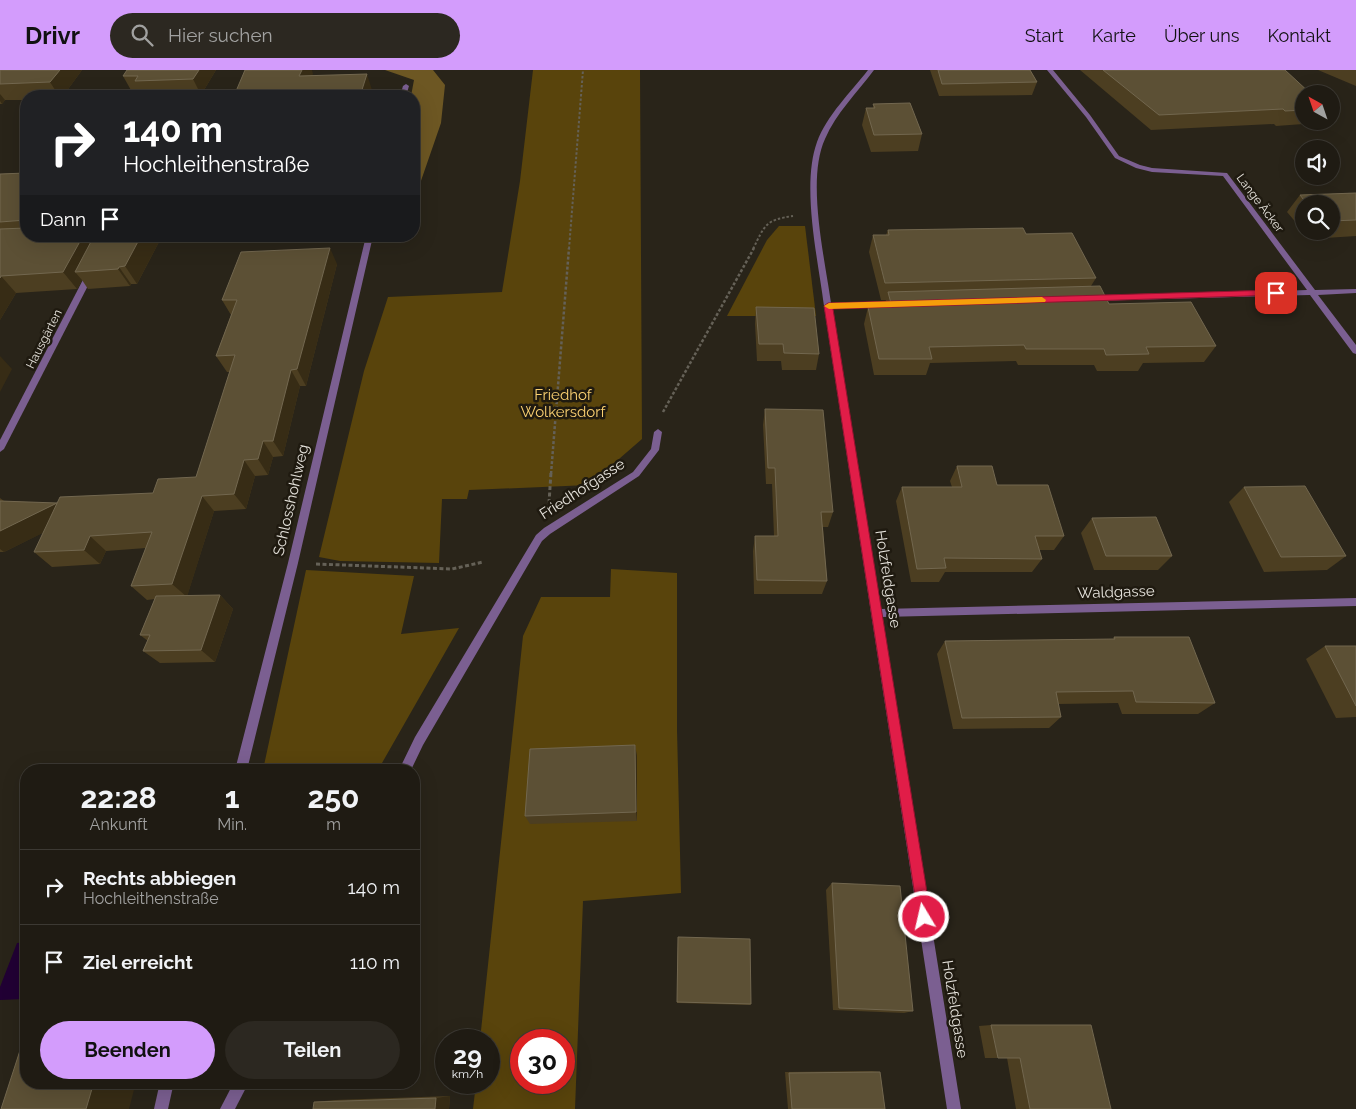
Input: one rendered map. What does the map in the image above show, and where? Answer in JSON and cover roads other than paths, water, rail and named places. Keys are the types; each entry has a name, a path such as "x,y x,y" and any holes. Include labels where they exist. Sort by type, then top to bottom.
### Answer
{"street":[{"name":"Holzfeldgasse","path":"871,70 830,125 820,142 814,173 816,214 828,306 954,1109"},
{"name":"Lange Äcker","path":"1050,70 1088,116 1117,157 1152,170 1225,174 1356,351"},
{"path":"405,90 406,86"},
{"name":"Schlosshohlweg","path":"242,764 369,242"},
{"name":"Hausgärten","path":"0,449 95,264"},
{"path":"1085,299 1356,291"},
{"path":"828,306 908,304"},
{"name":"Friedhofgasse","path":"408,764 419,741 539,538 636,474 655,450 658,432"},
{"name":"Waldgasse","path":"877,613 1356,602"},
{"path":"161,1109 165,1089"},
{"path":"227,1109 238,1089"}],"park label":[{"name":"Friedhof Wolkersdorf","path":"563,404"}]}
